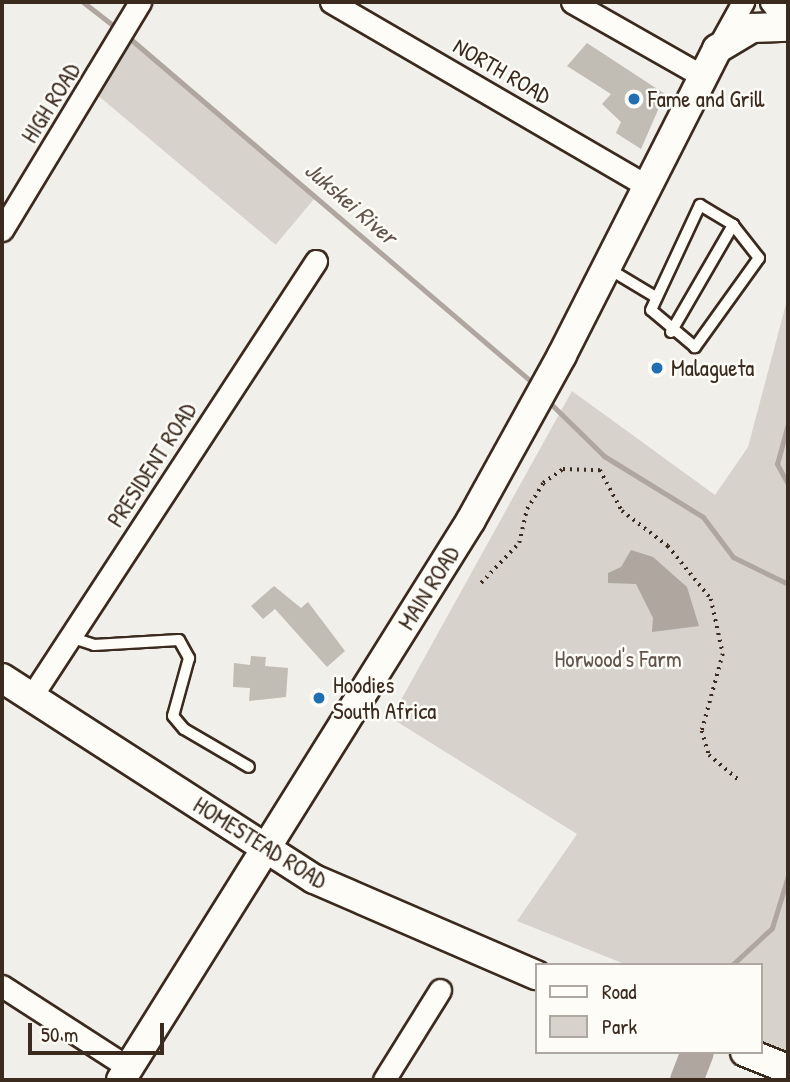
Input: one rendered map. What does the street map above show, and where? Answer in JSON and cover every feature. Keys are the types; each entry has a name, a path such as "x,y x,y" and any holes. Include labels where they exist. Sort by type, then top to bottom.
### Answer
{"main road":[{"path":"716,49 752,28 788,25"},
{"name":"MAIN ROAD","path":"125,1074 471,520 606,268 716,49"},
{"name":"HOMESTEAD ROAD","path":"2,678 266,849 382,912 534,974"},
{"path":"299,797 292,829 299,852 382,912"},
{"path":"750,1054 788,1069"}],"street":[{"name":"HIGH ROAD","path":"2,230 140,2"},
{"name":"NORTH ROAD","path":"331,2 647,186"},
{"path":"572,2 702,76"},
{"path":"716,49 743,2"},
{"path":"771,2 788,25"},
{"name":"PRESIDENT ROAD","path":"31,697 316,261"},
{"path":"2,986 125,1074"},
{"path":"384,1080 440,990"}],"lane":[{"path":"709,205 757,248 755,271 702,345 685,344 671,332 650,310 654,296 694,210 709,205"},
{"path":"671,332 733,225"},
{"path":"606,268 654,296"},
{"path":"70,637 94,645 179,640 189,658 173,716 184,729 249,766"}],"path":[{"path":"481,583 525,534 527,509 543,483 563,469 600,470 622,511 668,546 711,599 723,654 702,731 709,755 738,779"}],"green space":[{"path":"123,33 317,196 276,245 82,82"},
{"name":"Horwood's Farm","path":"788,269 788,1055 762,1046 762,963 622,963 517,921 577,834 391,718 572,391 715,495 748,447 786,304"}],"shaded area":[{"path":"631,550 653,557 687,587 699,626 652,632 653,618 636,584 608,583 608,573 621,567"}],"building":[{"name":"Fame and Grill","path":"587,43 665,94 641,149 616,133 621,122 602,104 611,94 567,66"},
{"path":"274,586 301,608 308,602 345,651 327,667 275,609 263,619 251,606"},
{"path":"251,656 266,657 265,666 288,668 286,697 249,701 250,688 233,687 234,663 250,665"}],"waterway":[{"name":"Jukskei River","path":"83,2 119,30"},
{"name":"Jukskei River","path":"127,36 534,384"},
{"path":"547,400 604,456 703,517 733,557 788,584"},
{"name":"Jukskei River","path":"788,424 777,464 788,484"},
{"path":"734,963 772,928 788,876"},
{"path":"686,1080 696,1054"}],"place":[{"name":"Fame and Grill","path":"634,99"},
{"name":"Malagueta","path":"657,368"},
{"name":"Hoodies South Africa","path":"319,698"}]}
